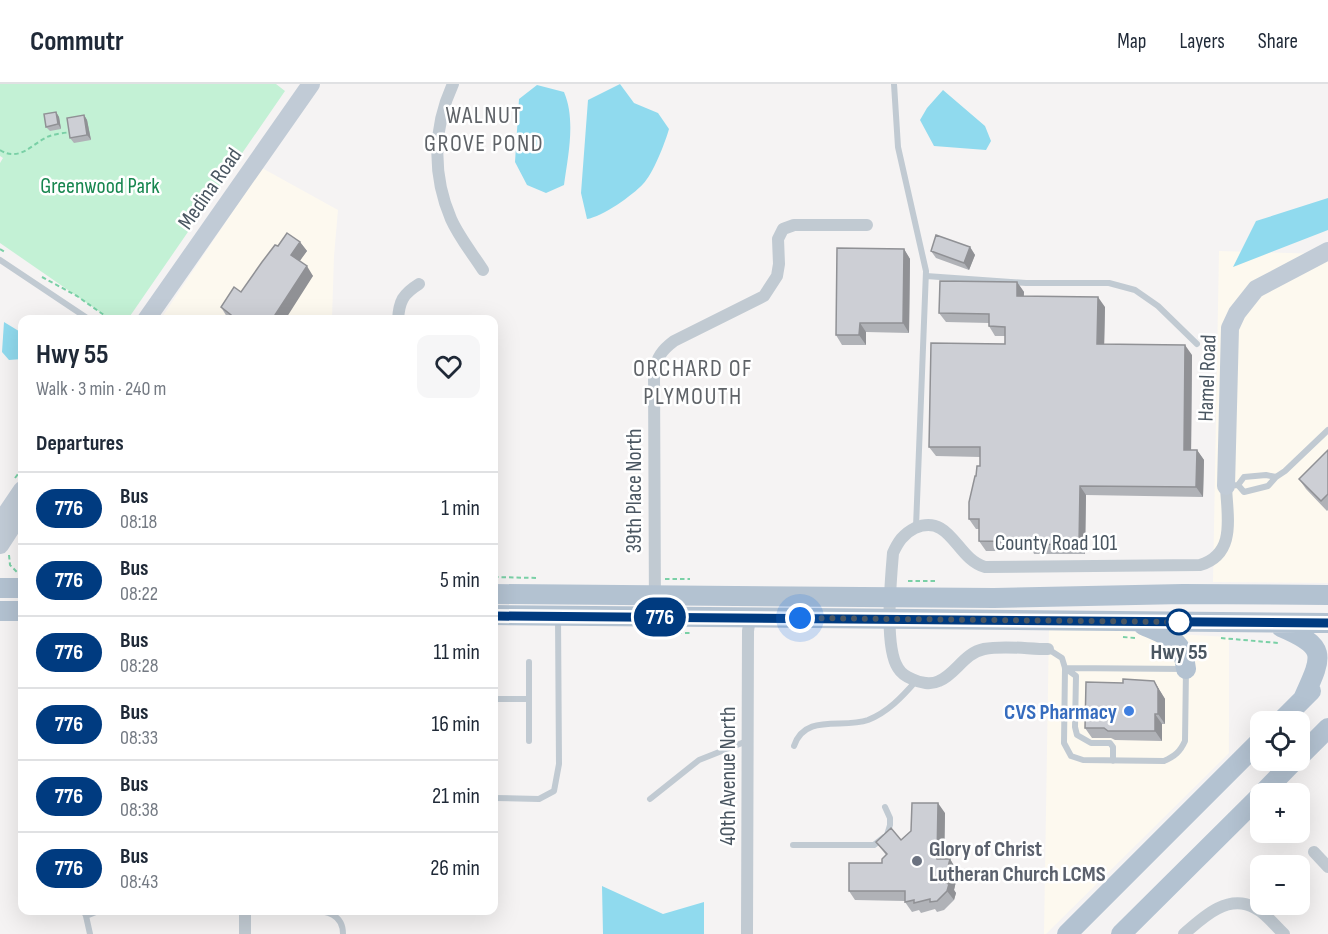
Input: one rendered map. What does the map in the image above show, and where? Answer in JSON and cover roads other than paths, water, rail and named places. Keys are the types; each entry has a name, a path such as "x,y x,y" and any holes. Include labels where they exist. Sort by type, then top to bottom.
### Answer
{"main road":[{"path":"0,588 18,588"},
{"path":"498,594 994,598 1183,594 1328,595"},
{"path":"0,611 18,611"},
{"path":"498,615 1328,623"},
{"path":"1135,621 1178,643 1185,655 1186,669"},
{"path":"1270,622 1305,636 1313,642 1317,650 1318,666 1303,699"},
{"path":"1291,711 1328,674"},
{"path":"1310,746 1328,728"},
{"path":"1067,934 1250,751"},
{"path":"1273,783 1284,771"},
{"path":"1121,934 1250,806"}],"street":[{"name":"Medina Road","path":"149,315 311,84"},
{"path":"453,84 440,122 437,147 438,172 451,220 483,270"},
{"name":"39th Place North","path":"655,617 654,372 656,359 663,348 674,341 764,296 777,276 780,234 783,229 794,225 867,225"},
{"name":"Hamel Road","path":"1232,485 1230,328 1236,313 1256,289 1328,251"},
{"path":"398,315 405,293 418,284"},
{"name":"County Road 101","path":"915,528 931,526 939,528 955,540 968,558 985,567 1200,565 1217,557 1227,538 1232,485"},
{"path":"0,522 18,496"},
{"path":"0,545 18,517"},
{"path":"915,528 905,533 898,541 893,553 891,597 893,654 898,668 905,676 916,681 936,683 970,655 982,650 1048,649"},
{"name":"40th Avenue North","path":"747,934 750,618"},
{"path":"1314,852 1327,864"},
{"path":"1184,934 1205,915 1233,903 1257,908 1284,934"},
{"path":"245,915 245,934"}],"lane":[{"path":"894,84 898,147 926,276 915,528"},
{"path":"0,260 82,315"},
{"path":"926,276 1026,283 1109,283 1135,290 1158,306 1197,344"},
{"path":"1276,477 1266,475 1244,477 1232,485 1244,492 1268,486 1328,430"},
{"path":"498,798 539,799 554,791 560,764 558,617"},
{"path":"1048,649 1062,658 1065,668 1064,743 1066,750 1076,759 1164,761 1180,751 1185,741 1186,669 1065,668"},
{"path":"528,662 529,741"},
{"path":"1065,668 1076,676 1077,735 1091,743 1110,743 1113,747 1113,761"},
{"path":"794,746 800,734 814,724 855,724 888,710 916,681"},
{"path":"498,699 529,699"},
{"path":"650,799 699,760 748,741"},
{"path":"792,845 874,845 886,835 890,825 890,818 885,807"},
{"path":"85,915 90,934"},
{"path":"331,915 343,924 343,934"}],"water":[{"path":"620,84 634,103 658,113 669,129 655,166 643,184 617,205 587,219 581,193 588,100"},
{"path":"537,85 564,92 570,114 569,150 564,185 546,193 527,185 515,162 519,99"},
{"path":"943,90 985,126 991,141 986,150 934,146 920,120"},
{"path":"1328,198 1328,230 1233,267 1256,221"},
{"path":"4,322 18,331 18,359 9,360 2,352"},
{"path":"602,886 663,914 704,902 704,934 603,934"}],"place":[{"name":"Hwy 55","path":"1179,622"},
{"name":"CVS Pharmacy","path":"1129,711"},
{"name":"Glory of Christ Lutheran Church LCMS","path":"917,861"}],"district":[{"name":"WALNUT GROVE POND","path":"484,129"},
{"name":"ORCHARD OF PLYMOUTH","path":"693,382"}],"park label":[{"name":"Greenwood Park","path":"100,185"}]}
